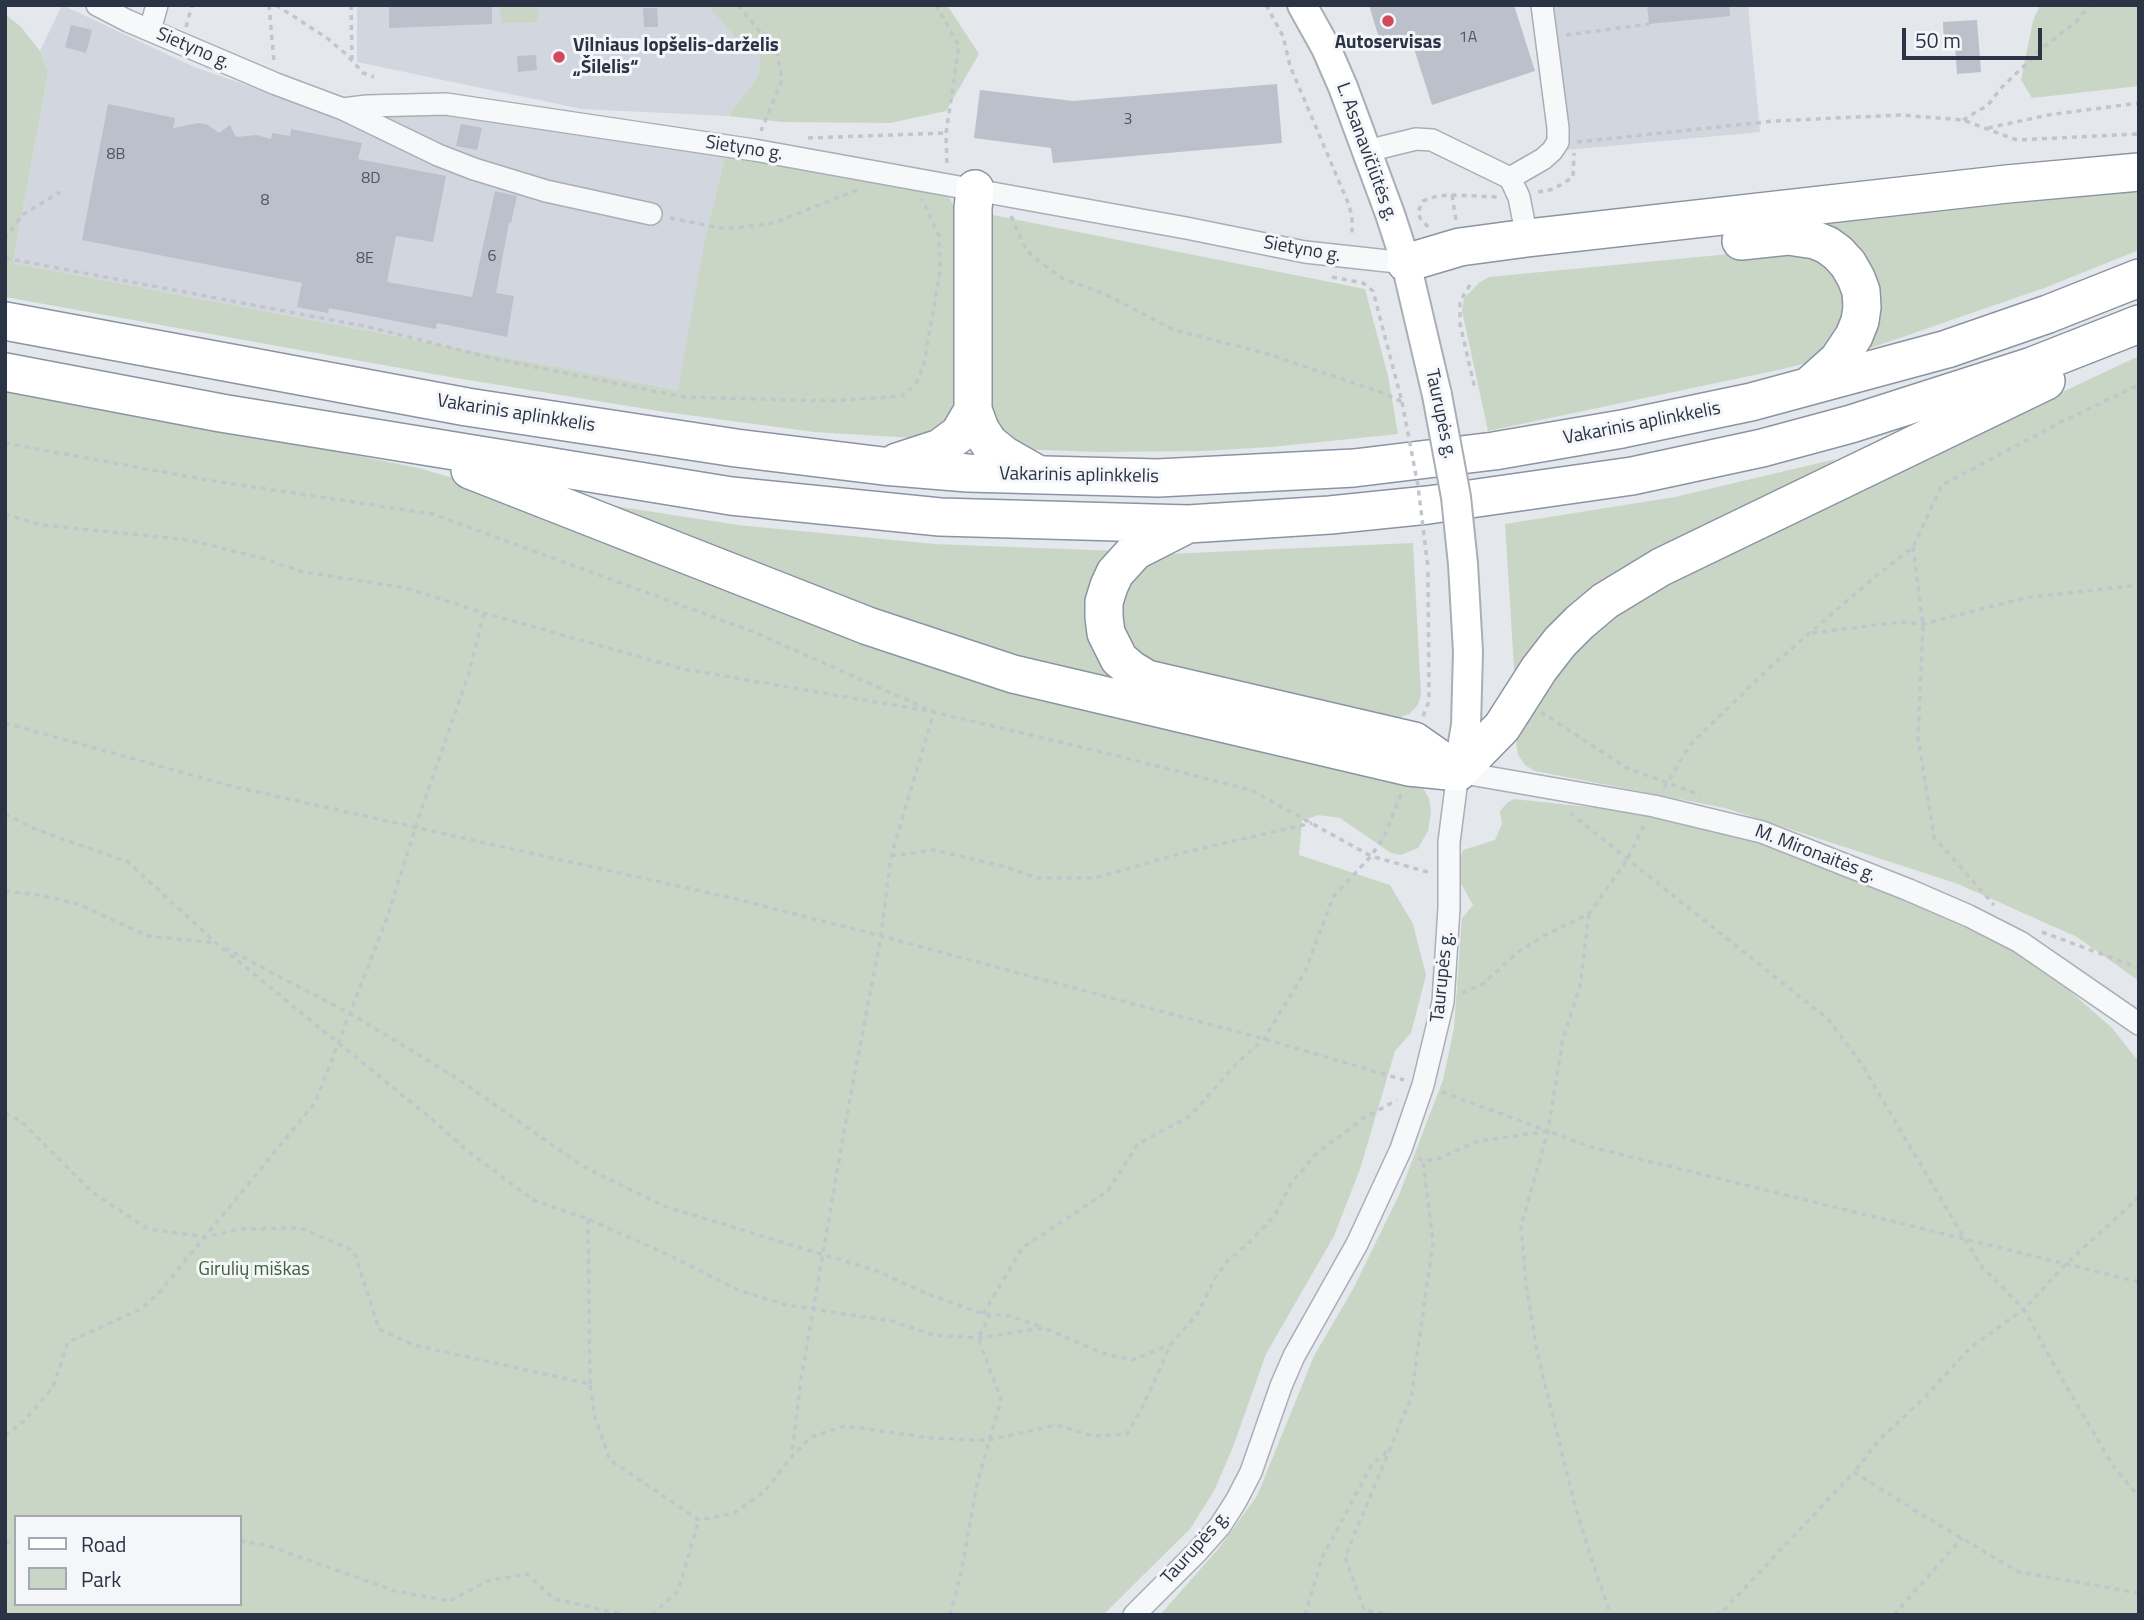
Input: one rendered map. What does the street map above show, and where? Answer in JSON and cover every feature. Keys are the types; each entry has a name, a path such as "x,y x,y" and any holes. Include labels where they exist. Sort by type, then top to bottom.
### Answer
{"highway":[{"path":"1406,263 1460,247 1527,238 2007,184 2139,173"},
{"path":"961,186 973,208 973,410 989,443 1041,476"},
{"path":"1406,263 1466,271 1788,236 1815,240 1827,245 1848,264 1861,291 1862,307 1854,336 1838,360 1809,386"},
{"name":"Vakarinis aplinkkelis","path":"5,321 467,407 736,448 883,466 1041,476 1158,478 1354,468 1494,451 1622,429 1751,402 1947,349 2048,314 2139,278"},
{"path":"1188,524 1135,551 1115,573 1104,602 1104,617 1106,633 1119,659 1147,679 1411,754 1458,772 1502,727 1560,642 1605,601 1661,567 2062,374 2139,325"},
{"path":"5,372 208,411 407,445 731,496 940,517 1188,524 1416,507 1632,476 1762,448 1851,424 2032,366 2139,325"},
{"path":"883,466 940,448 959,434 973,410"},
{"path":"407,445 868,626 1000,670 1411,754"}],"main road":[{"name":"L. Asanavičiūtės g.","path":"1302,5 1326,48 1367,151 1406,263"},
{"name":"Taurupės g.","path":"1406,263 1437,395 1456,497 1463,564 1468,665 1466,725 1458,772"}],"street":[{"name":"Sietyno g.","path":"97,5 276,84 343,109 446,104 754,149 1305,252 1406,263"},
{"path":"150,30 157,5"},
{"path":"1510,178 1543,159 1558,142 1542,5"},
{"path":"343,109 438,155 474,169 546,191 651,215"},
{"path":"1367,151 1416,139 1432,140 1510,178 1518,197 1527,238"},
{"name":"M. Mironaitės g.","path":"1458,772 1654,806 1762,832 1969,916 2020,942 2139,1024"},
{"name":"Taurupės g.","path":"1134,1615 1197,1552 1220,1526 1236,1501 1251,1472 1294,1356 1357,1244 1401,1149 1423,1085 1443,1002 1449,842 1458,772"}],"path":[{"path":"269,5 274,63"},
{"path":"276,5 327,38 363,73 374,77"},
{"path":"351,5 352,61"},
{"path":"738,5 777,53 782,80 754,149"},
{"path":"936,5 959,46 946,133 961,186"},
{"path":"1266,5 1283,36 1290,66 1349,205 1352,217 1350,233"},
{"path":"1963,120 1988,105 2002,87 2046,45 2076,22 2090,5"},
{"path":"1546,38 1649,24"},
{"path":"1986,128 2139,103"},
{"path":"1558,142 1587,142 1774,121 1900,115 1963,120 2017,140 2139,134"},
{"path":"805,138 946,133"},
{"path":"5,258 369,327 500,360 684,397 832,401 902,396 916,384 924,364 940,271 939,236 901,175 774,223 725,229 651,215"},
{"path":"5,239 22,215 60,192"},
{"path":"1451,195 1458,232"},
{"path":"1011,214 1015,228 1032,256 1062,278 1107,295 1174,330 1265,353 1386,394 1402,402"},
{"path":"983,1314 1022,1248 1107,1192 1138,1144 1189,1116 1264,1038 1305,972 1333,897 1371,856 1388,829 1429,701 1427,568 1418,486 1402,402 1373,291 1363,283"},
{"path":"1470,285 1460,301 1460,324 1475,389"},
{"path":"1520,698 1627,768 1667,783 1690,745 1769,668 1913,547 1942,485 2061,422 2139,385"},
{"path":"5,443 207,480 433,514 754,632 934,712"},
{"path":"5,514 41,525 190,540 265,559 303,572 407,588 484,613 683,669 934,712 1251,790 1371,856 1449,877"},
{"path":"1913,547 1923,624 1918,738 1934,837 1997,908"},
{"path":"1810,633 1900,622 1923,624 2024,598 2139,585"},
{"path":"5,1436 25,1420 53,1387 68,1342 141,1309 157,1296 315,1103 387,918 468,676 484,613"},
{"path":"792,1455 801,1380 881,936 891,856 934,712"},
{"path":"5,723 231,786 736,899 881,936 1264,1038 1423,1085 1591,1147 2139,1282"},
{"path":"1538,786 1829,1020 1861,1063 1983,1268 2024,1309 2113,1466 2139,1497"},
{"path":"1611,1615 1575,1506 1536,1352 1521,1226 1548,1130 1563,1038 1580,985 1589,914 1627,860 1654,806"},
{"path":"5,814 37,830 128,862 216,943 465,1149 533,1200 588,1219 738,1290 786,1305 892,1321 933,1335 978,1338 1044,1328"},
{"path":"891,856 934,850 1006,867 1037,878 1095,878 1186,852 1312,823"},
{"path":"5,891 78,904 148,936 216,943 351,1014 452,1075 584,1167 664,1206 877,1271 923,1292 983,1314 1010,1316 1102,1353 1132,1360 1171,1344"},
{"path":"1443,1002 1483,984 1518,952 1545,935 1589,914"},
{"path":"588,1219 590,1384 595,1417 610,1460 699,1520 734,1513 765,1491 792,1455 811,1437 845,1426 932,1438 989,1440 1056,1425 1093,1436 1127,1434 1171,1344 1198,1313 1215,1278 1228,1259 1248,1244 1275,1215 1292,1182 1316,1154 1364,1118 1423,1085"},
{"path":"5,1113 21,1121 92,1192 148,1229 206,1237 240,1230 301,1228 354,1251 379,1329 413,1345 590,1384"},
{"path":"1401,1149 1423,1161 1438,1159 1475,1142 1548,1130"},
{"path":"1393,1615 1364,1610 1345,1557 1411,1398 1433,1242 1423,1161"},
{"path":"1715,1615 1722,1612 1854,1472 1879,1440 1924,1398 1970,1348 2024,1309 2066,1264 2139,1197"},
{"path":"950,1615 961,1573 977,1485 1001,1399 978,1338 990,1316"},
{"path":"1305,1615 1322,1558 1371,1466 1390,1448"},
{"path":"1854,1472 2019,1572 2139,1593"},
{"path":"652,1615 678,1591 699,1520"},
{"path":"1894,1615 1962,1538"},
{"path":"242,1541 266,1545 395,1591 450,1601 486,1580 527,1574 554,1599 627,1615"}],"shaded area":[{"path":"62,5 194,67 293,101 457,115 725,156 705,238 679,390 13,263 48,74 40,51"},
{"name":"Vilniaus lopšelis-darželis „Šilelis“","path":"357,5 707,5 734,36 760,52 759,75 728,116 582,109 357,62"},
{"path":"1549,5 1748,5 1760,132 1566,150"}],"green space":[{"path":"500,5 538,5 538,22 501,23"},
{"path":"707,5 947,5 979,54 946,111 890,123 783,122 728,116 759,75 760,52 734,36"},
{"path":"2040,5 2139,5 2139,86 2032,98 2021,80 2033,21"},
{"path":"5,14 21,27 40,51 48,73 13,263 678,390 705,238 725,156 932,189 948,195 959,216 961,237 953,405 950,417 930,435 914,438 814,432 665,412 450,377 5,297"},
{"path":"2139,185 2139,250 2047,287 1859,352 1869,330 1809,220"},
{"path":"993,215 1365,289 1388,376 1398,434 1202,451 1098,452 1015,449 990,427"},
{"path":"1793,248 1834,268 1850,309 1822,355 1806,363 1783,369 1488,431 1462,311 1464,298 1480,282 1489,277"},
{"path":"2139,356 2139,981 2077,937 1958,884 1725,808 1535,771 1525,765 1518,755 1516,743 1519,733 1579,636 1671,576"},
{"name":"Girulių miškas","path":"5,391 418,468 495,490 1413,781 1424,790 1429,798 1431,812 1428,831 1418,848 1401,855 1391,853 1340,818 1318,815 1302,821 1299,855 1390,885 1413,924 1426,975 1411,1033 1395,1051 1360,1169 1334,1236 1266,1354 1233,1447 1214,1491 1190,1529 1103,1615 5,1615"},
{"path":"1836,459 1515,682 1505,524 1675,497"},
{"path":"608,505 738,525 934,544 1118,551 1106,564 1135,686 1028,663 883,617"},
{"path":"1413,543 1421,695 1418,705 1409,714 1392,720 1147,664 1134,654 1119,625 1117,609 1137,566 1168,554"},
{"path":"1514,799 1663,815 1785,850 1888,892 2026,956 2112,1028 2139,1059 2139,1615 1160,1615 1219,1548 1257,1496 1314,1356 1353,1289 1399,1195 1443,1080 1454,1028 1462,918 1473,905 1460,882 1459,862 1463,850 1495,840 1502,824 1500,811"}],"building":[{"path":"389,5 492,5 492,24 389,28"},
{"path":"1369,5 1514,5 1535,71 1432,105 1410,36 1381,45"},
{"path":"1647,5 1729,5 1730,16 1649,24"},
{"path":"643,8 657,8 658,27 644,27"},
{"path":"1977,20 1981,72 1957,74 1955,44 1944,45 1943,22"},
{"path":"71,25 92,30 86,53 65,47"},
{"path":"536,55 537,70 518,72 517,56"},
{"path":"1277,84 1282,143 1053,163 1051,148 974,138 980,90 1073,101"},
{"path":"108,104 175,118 173,128 199,123 208,125 219,133 230,125 236,137 257,135 271,139 272,133 290,136 291,129 362,143 358,159 446,176 433,242 396,236 387,282 472,297 495,191 517,196 511,223 509,222 496,293 514,296 507,337 437,323 436,329 329,308 328,313 297,307 302,283 82,240"},
{"path":"461,124 482,128 477,150 456,146"}],"place":[{"name":"Autoservisas","path":"1388,21"},
{"name":"Vilniaus lopšelis-darželis „Šilelis“","path":"559,57"}]}
